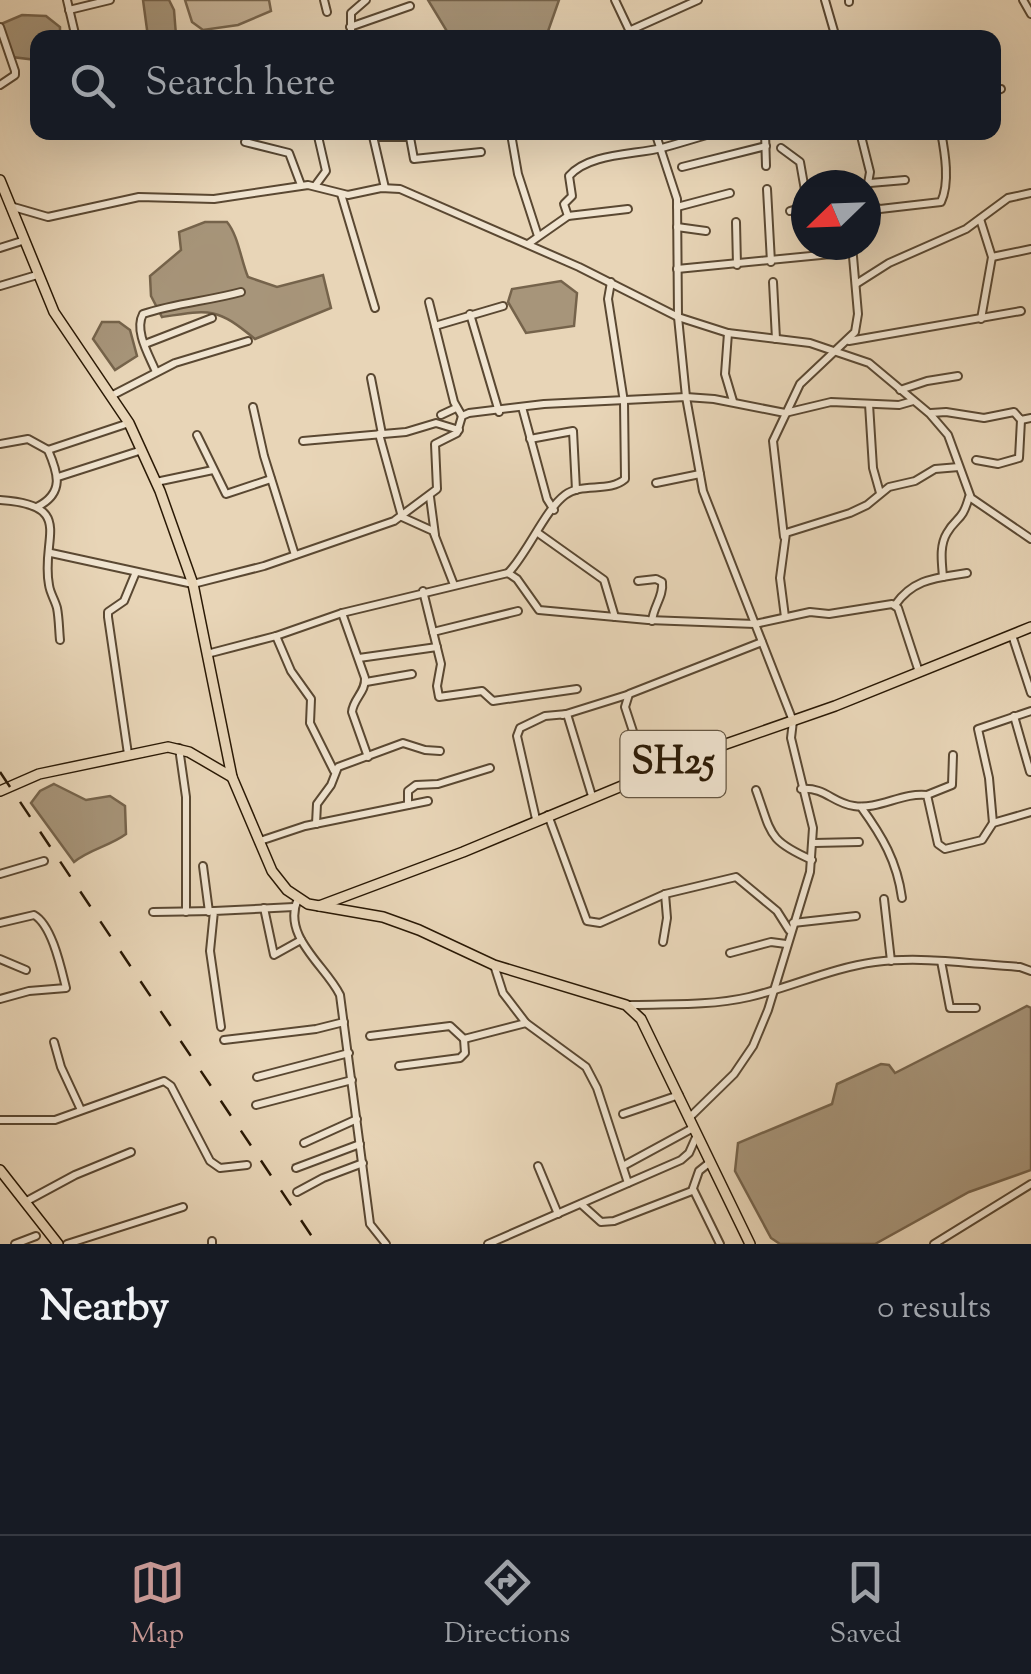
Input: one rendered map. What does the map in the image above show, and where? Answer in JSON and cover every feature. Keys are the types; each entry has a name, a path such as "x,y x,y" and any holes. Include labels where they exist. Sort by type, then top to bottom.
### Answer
{"main road":[{"path":"0,180 22,241 69,338 129,423 156,482 193,584 232,777 272,871 296,903 384,917 494,965 626,1005 641,1019 750,1244"},
{"name":"SH25","path":"316,907 1031,626"},
{"path":"0,790 39,774 128,754 179,748 232,777"},
{"path":"0,1170 58,1244"}],"street":[{"path":"67,0 74,30"},
{"path":"69,10 110,0"},
{"path":"324,0 327,12"},
{"path":"350,30 351,0"},
{"path":"353,10 366,0"},
{"path":"615,0 630,30"},
{"path":"640,30 698,0"},
{"path":"825,0 834,30"},
{"path":"1023,0 1031,14"},
{"path":"350,27 410,6"},
{"path":"0,27 15,71 0,85"},
{"path":"316,186 326,170 319,140"},
{"path":"374,140 385,188"},
{"path":"410,140 414,160 481,152"},
{"path":"512,140 518,174 538,236"},
{"path":"622,1166 693,1127 745,1060 774,990 814,843 791,738 793,721 711,515 700,474 686,398 678,317 674,184 657,140"},
{"path":"568,216 564,204 572,196 569,176 574,170 603,159 690,140"},
{"path":"766,140 766,166"},
{"path":"862,140 870,170"},
{"path":"881,210 942,202 945,168 942,140"},
{"path":"245,142 289,153 301,185"},
{"path":"682,167 766,146"},
{"path":"780,148 800,162 801,170"},
{"path":"881,182 905,180"},
{"path":"9,205 48,217 139,197 214,199 301,185 340,194 385,188 411,193 611,282 678,317 728,333 836,350 869,362 930,414 948,435 969,495 1031,539"},
{"path":"767,189 771,262"},
{"path":"677,208 730,193"},
{"path":"856,284 884,266 958,234 1008,198 1031,193"},
{"path":"340,194 374,308"},
{"path":"527,244 568,216 628,209"},
{"path":"980,219 992,258 981,319"},
{"path":"736,222 737,265"},
{"path":"677,228 706,231"},
{"path":"0,248 22,241"},
{"path":"992,258 1031,249"},
{"path":"677,269 791,259"},
{"path":"848,342 857,325 853,260"},
{"path":"0,286 37,275"},
{"path":"208,654 276,636 342,612 508,573 564,496 625,480 624,402 608,299 611,282"},
{"path":"773,282 776,339"},
{"path":"156,372 139,323 143,314 173,304 207,302 241,292"},
{"path":"51,553 193,584 295,555 402,516 437,489 435,444 459,430 462,416 456,408 429,302"},
{"path":"435,326 503,306"},
{"path":"786,617 780,584 784,536 772,448 800,384 848,342 1021,311"},
{"path":"470,314 499,412"},
{"path":"145,344 212,318"},
{"path":"728,333 725,374 733,402"},
{"path":"111,396 156,372 248,341"},
{"path":"900,390 926,380 958,376"},
{"path":"371,378 380,434 402,516 436,534"},
{"path":"462,416 544,404 686,398 733,402 785,413 831,402 913,402"},
{"path":"868,404 872,468 880,493"},
{"path":"522,407 547,499 554,510"},
{"path":"254,408 295,555"},
{"path":"440,415 456,408"},
{"path":"930,414 946,412 984,418 1014,412 1021,420 1018,458 998,464 976,460"},
{"path":"1021,420 1031,418"},
{"path":"48,450 129,423"},
{"path":"303,441 410,431 436,423 459,430"},
{"path":"530,440 574,431 576,490"},
{"path":"197,435 226,494 271,479"},
{"path":"0,444 28,439 48,450 58,477 49,500 37,507"},
{"path":"58,477 143,450"},
{"path":"784,536 793,528 850,513 880,493 935,469 959,467"},
{"path":"156,482 213,470"},
{"path":"656,483 700,474"},
{"path":"943,577 944,540 963,516 969,495"},
{"path":"430,497 436,534 454,585"},
{"path":"0,500 37,507 44,512 52,530 49,586 57,608 60,640"},
{"path":"538,533 604,580 615,617"},
{"path":"128,754 108,612 124,602 136,572"},
{"path":"508,573 517,579 539,610 755,624 895,605 909,588 924,580 967,573"},
{"path":"638,580 662,582 652,620"},
{"path":"422,591 442,668 437,691 441,698 482,692 493,702 577,689"},
{"path":"895,605 919,672"},
{"path":"433,632 518,611"},
{"path":"342,612 366,682 352,712 368,757"},
{"path":"1012,635 1027,668 1031,692"},
{"path":"276,636 292,671 312,698 310,723 334,771 331,784 317,804 316,824"},
{"path":"555,718 762,642"},
{"path":"360,658 437,648"},
{"path":"366,682 412,674"},
{"path":"628,694 625,707 647,774"},
{"path":"993,824 989,778 977,732 982,726 1031,710"},
{"path":"566,714 592,796"},
{"path":"536,819 517,736 520,728 545,716 566,714"},
{"path":"1014,716 1030,772"},
{"path":"334,771 408,742 425,750 440,750"},
{"path":"179,748 186,797 186,912"},
{"path":"801,788 818,788 835,800 861,806 927,795 952,785 954,754"},
{"path":"408,805 411,787 438,784 490,768"},
{"path":"756,790 773,838 812,860"},
{"path":"927,795 941,848 982,840 993,824 1031,812"},
{"path":"257,842 316,824 428,801"},
{"path":"861,806 884,839 898,872 902,898"},
{"path":"547,814 588,921 600,923 665,894 729,877 740,878 791,927"},
{"path":"814,843 859,842"},
{"path":"0,874 44,861"},
{"path":"203,866 212,912 210,951 221,1027"},
{"path":"662,942 667,918 665,894"},
{"path":"884,900 891,961"},
{"path":"153,912 212,912 296,903 301,940 332,979 340,996 370,1224 386,1244"},
{"path":"264,908 274,955 301,940"},
{"path":"0,923 34,915 42,920 66,988 0,998"},
{"path":"791,927 856,916"},
{"path":"730,953 770,942 786,944"},
{"path":"0,959 26,970"},
{"path":"626,1005 723,1002 831,971 891,961 941,961 1031,971"},
{"path":"941,961 950,1008 976,1008"},
{"path":"494,965 503,993 526,1023 586,1068 597,1088 628,1183"},
{"path":"224,1040 344,1022"},
{"path":"464,1039 526,1023"},
{"path":"370,1036 450,1026 464,1039 465,1052 460,1058 399,1066"},
{"path":"54,1042 81,1110"},
{"path":"257,1077 349,1053"},
{"path":"256,1105 352,1080"},
{"path":"0,1120 48,1121 168,1082 210,1162 220,1168 247,1165"},
{"path":"623,1114 679,1095"},
{"path":"304,1143 357,1119"},
{"path":"488,1244 686,1156 693,1127"},
{"path":"296,1168 360,1144"},
{"path":"24,1202 131,1152"},
{"path":"296,1192 363,1163"},
{"path":"709,1163 700,1171 693,1189 720,1244"},
{"path":"538,1166 558,1214"},
{"path":"935,1244 1031,1184"},
{"path":"582,1204 596,1218 607,1222 693,1189"},
{"path":"67,1244 182,1207"},
{"path":"15,1244 37,1240 44,1227"}],"shaded area":[{"path":"143,0 169,0 176,30 147,30"},
{"path":"185,0 269,0 271,11 238,25 203,30 192,22"},
{"path":"428,0 559,0 548,30 446,30"},
{"path":"22,15 46,16 60,30 30,30 30,59 12,57 1,24"},
{"path":"205,222 227,222 231,227 248,277 277,287 323,275 331,308 255,339 213,313 162,317 151,296 150,276 181,250 179,232"},
{"path":"561,281 577,293 574,326 526,333 508,302 512,289"},
{"path":"102,322 119,322 130,330 137,356 115,370 93,339"},
{"path":"54,784 86,800 110,796 125,806 126,834 74,862 31,803 40,791"},
{"path":"1027,1006 1031,1008 1031,1170 969,1192 875,1244 780,1244 771,1238 735,1171 738,1143 832,1104 837,1084 881,1064 889,1065 895,1073"}],"railway":[{"path":"0,772 317,1244"}]}
